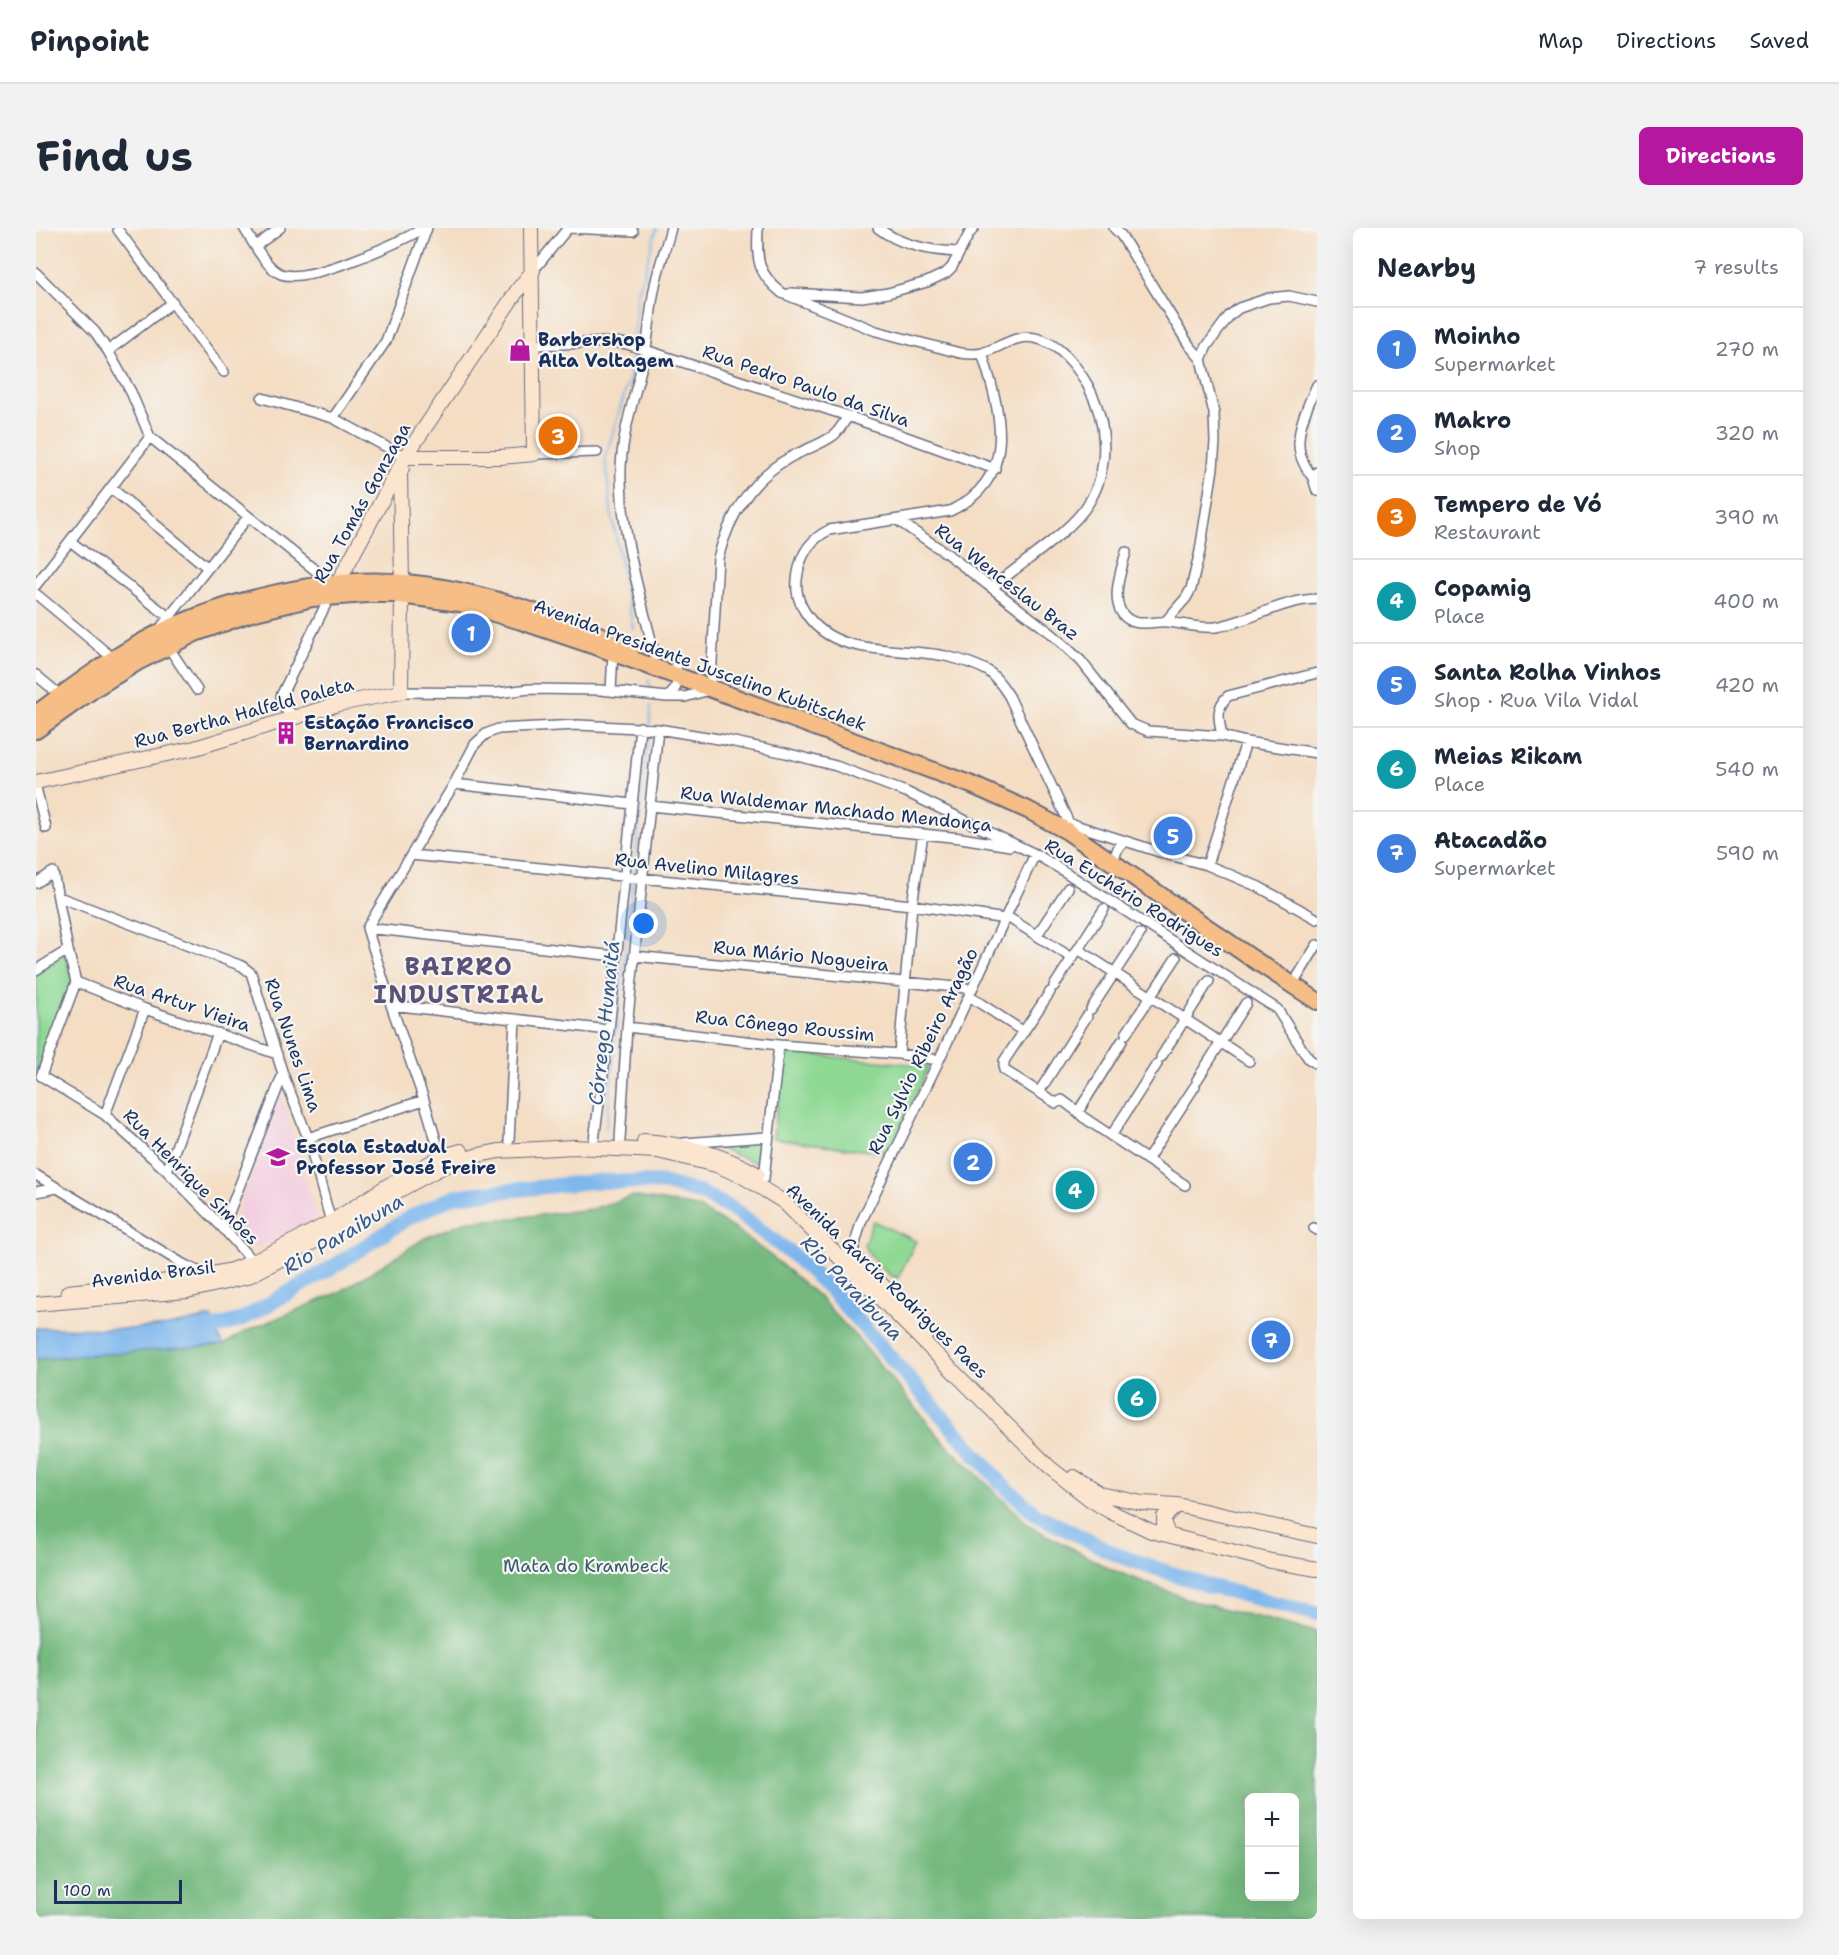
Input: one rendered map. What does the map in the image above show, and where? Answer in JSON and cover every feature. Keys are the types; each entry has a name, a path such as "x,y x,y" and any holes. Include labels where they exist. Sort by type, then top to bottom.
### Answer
{"highway":[{"name":"Avenida Presidente Juscelino Kubitschek","path":"36,730 161,641 176,620 255,600 333,587 402,589 483,598 554,620 655,656 677,670"},
{"name":"Avenida Presidente Juscelino Kubitschek","path":"36,714 114,659 161,641 195,633 333,587"},
{"name":"Avenida Presidente Juscelino Kubitschek","path":"402,589 471,606 612,652 677,670 972,784 1067,831 1317,1001"},
{"name":"Avenida Presidente Juscelino Kubitschek","path":"712,684 975,777 1024,798 1070,823 1115,856 1317,989"}],"main road":[{"path":"401,692 402,511 400,473 405,457 500,457 534,454 531,228"},
{"name":"Rua Tomás Gonzaga","path":"333,587 405,457 533,271"},
{"path":"507,307 523,305 533,310"},
{"path":"377,509 389,502 398,506 402,511"},
{"name":"Rua Bertha Halfeld Paleta","path":"36,782 195,748 338,704 401,692"},
{"name":"Avenida Garcia Rodrigues Paes","path":"333,1226 389,1185 441,1157 509,1140 620,1140 668,1143 736,1162 793,1198 1049,1467 1071,1486 1109,1511 1151,1530 1260,1558 1317,1569"},
{"path":"574,1147 586,1144 612,1144 620,1140"},
{"name":"Avenida Garcia Rodrigues Paes","path":"333,1226 444,1166 499,1151 574,1147 658,1151 716,1165 766,1189 784,1202 850,1260 1062,1468 1100,1494 1142,1503 1177,1505 1317,1536"},
{"path":"394,1193 413,1176 437,1164 441,1157"},
{"path":"733,1172 739,1171 760,1180 764,1178"},
{"name":"Avenida Brasil","path":"36,1295 187,1279 231,1270 333,1226"},
{"name":"Avenida Brasil","path":"36,1304 187,1291 234,1281 258,1272 333,1226"},
{"path":"1168,1535 1164,1517 1177,1505"}],"street":[{"path":"244,228 275,270 287,275 298,275 372,254 425,228"},
{"path":"256,246 280,228"},
{"path":"333,418 386,341 425,228"},
{"path":"568,228 633,231"},
{"name":"Rua Tomás Gonzaga","path":"533,271 568,228"},
{"path":"655,656 634,573 621,482 623,438 655,284 671,228"},
{"path":"758,228 759,267 770,283 782,293 826,312 893,336 960,353 982,353 1010,341 1033,337 1055,347 1071,361 1087,384 1097,404 1104,436 1100,474 1088,504 1062,532 992,588"},
{"path":"878,228 886,234 915,246 958,252"},
{"path":"782,293 862,297 927,282 946,273 952,267 958,252 974,228"},
{"path":"1114,228 1189,345 1202,359 1214,413 1213,468 1200,551 1191,589 1165,622"},
{"path":"118,230 224,372"},
{"path":"36,273 95,332 130,392 150,438 333,587"},
{"path":"1202,359 1214,334 1239,308 1269,298 1289,296 1317,302"},
{"path":"108,351 172,302"},
{"name":"Rua Pedro Paulo da Silva","path":"533,345 614,342 627,344 848,416 995,469"},
{"path":"982,353 999,409 999,449 995,469 985,485 965,504 950,511 829,530 813,539 802,557 798,570 796,586 801,606 813,624 828,635 840,640 862,647 944,656 976,665 997,678 1009,696 1070,823 1125,842 1207,865 1259,888 1317,919"},
{"path":"1317,385 1305,414 1299,440 1303,462 1315,475 1317,491"},
{"path":"262,398 333,418 405,457"},
{"path":"712,684 718,558 722,542 741,502 762,477 786,460 836,433 848,416"},
{"path":"36,585 150,438"},
{"path":"534,454 597,452"},
{"path":"111,488 208,568"},
{"path":"70,541 176,620 208,568 248,517"},
{"name":"Rua Wenceslau Braz","path":"897,519 1038,622 1081,661 1131,724 1148,731 1222,736 1317,753"},
{"path":"1126,552 1118,582 1117,598 1125,616 1134,622 1165,622 1215,627 1294,601 1317,599"},
{"name":"Rua Tomás Gonzaga","path":"295,716 285,710 281,696 333,587"},
{"path":"36,594 114,659"},
{"path":"161,641 196,690"},
{"path":"611,691 612,652"},
{"path":"667,697 677,687 677,670"},
{"path":"1222,736 1219,707 1228,696 1317,673"},
{"path":"36,675 62,696"},
{"name":"Rua Bertha Halfeld Paleta","path":"401,692 497,693 530,689 564,689 685,697 712,684"},
{"name":"Rua Euchério Rodrigues","path":"454,784 475,744 486,734 498,729 578,725 657,729 725,740 836,766 906,792 1035,854 1059,868 1277,1010 1309,1059 1317,1064"},
{"path":"594,1140 609,1030 615,956 642,728"},
{"path":"620,1140 640,879 657,729"},
{"path":"1207,865 1246,742"},
{"path":"441,1157 367,928 454,784 632,804"},
{"path":"36,788 46,828"},
{"name":"Rua Waldemar Machado Mendonça","path":"650,806 961,837 1019,847"},
{"path":"961,837 968,821"},
{"path":"899,1054 912,905 923,834"},
{"path":"1115,856 1118,848 1125,842"},
{"name":"Rua Sylvio Ribeiro Aragão","path":"850,1260 861,1222 939,1060 1002,917 1035,854"},
{"name":"Rua Avelino Milagres","path":"411,855 912,905 1002,917"},
{"path":"36,883 53,872 76,982"},
{"path":"1037,935 1068,888"},
{"name":"Rua Nunes Lima","path":"59,897 247,969 254,977 283,1074 308,1138 333,1226"},
{"path":"1104,909 1002,1066 1004,1070 1056,1103 1062,1100 1083,1117 1185,1185"},
{"path":"1002,917 1037,935 1072,958"},
{"path":"367,928 615,956"},
{"path":"1040,1092 1140,934"},
{"path":"1298,976 1317,945"},
{"path":"1078,949 1248,1061"},
{"path":"36,970 68,950"},
{"name":"Rua Mário Nogueira","path":"634,956 907,982 967,992"},
{"path":"1078,1112 1176,958"},
{"path":"1111,1136 1209,981"},
{"name":"Rua Artur Vieira","path":"76,982 145,1009 277,1054"},
{"name":"Rua Henrique Simões","path":"76,982 41,1073 44,1079 105,1115 167,1171 253,1262"},
{"path":"967,992 1024,1032"},
{"path":"1147,1160 1246,1003"},
{"path":"391,1005 609,1030"},
{"path":"105,1115 145,1009"},
{"path":"509,1140 515,1019"},
{"name":"Rua Cônego Roussim","path":"627,1027 779,1045 899,1054 939,1060"},
{"path":"167,1171 218,1034"},
{"path":"764,1178 779,1045"},
{"path":"223,1228 283,1074"},
{"path":"308,1138 424,1100"},
{"name":"Avenida Garcia Rodrigues Paes","path":"668,1143 767,1137"},
{"path":"36,1176 183,1264 206,1275"},
{"path":"36,1192 57,1188"},
{"path":"183,1264 187,1279"}],"shaded area":[{"name":"Escola Estadual Professor José Freire","path":"281,1093 317,1220 255,1249 232,1227"}],"green space":[{"path":"66,954 73,982 36,1077 36,973"},
{"path":"784,1052 929,1066 889,1154 773,1138"},
{"path":"765,1140 759,1164 711,1145"},
{"name":"Mata do Krambeck","path":"632,1196 697,1207 736,1230 817,1295 860,1341 943,1441 1030,1526 1110,1569 1193,1601 1317,1632 1317,1919 36,1919 36,1359 224,1345 244,1332 340,1292 425,1238 467,1221 592,1209"},
{"path":"873,1221 916,1241 898,1278 878,1265 864,1245"}],"water":[{"path":"212,1317 214,1328 224,1345 36,1359 36,1328 130,1329 168,1326"}],"waterway":[{"name":"Córrego Humaitá","path":"633,342 637,297 657,228"},
{"name":"Córrego Humaitá","path":"633,348 631,373 605,458 612,517 633,628"},
{"name":"Córrego Humaitá","path":"648,680 652,691"},
{"name":"Córrego Humaitá","path":"650,725 651,706"},
{"name":"Córrego Humaitá","path":"634,874 649,731"},
{"name":"Córrego Humaitá","path":"606,1128 633,880"},
{"name":"Rio Paraibuna","path":"193,1330 214,1328 243,1319 331,1268 410,1217 455,1196 599,1181 664,1183 700,1193 734,1210 793,1255 830,1289 1001,1483 1037,1515 1120,1556 1209,1586 1317,1614"}],"place":[{"name":"Barbershop Alta Voltagem","path":"520,350"},
{"name":"Tempero de Vó","path":"558,436"},
{"name":"Moinho","path":"471,633"},
{"name":"Estação Francisco Bernardino","path":"286,733"},
{"name":"Santa Rolha Vinhos","path":"1173,836"},
{"name":"Escola Estadual Professor José Freire","path":"278,1157"},
{"name":"Makro","path":"973,1162"},
{"name":"Copamig","path":"1075,1190"},
{"name":"Atacadão","path":"1271,1340"},
{"name":"Meias Rikam","path":"1137,1398"}],"district":[{"name":"BAIRRO INDUSTRIAL","path":"459,981"}]}
